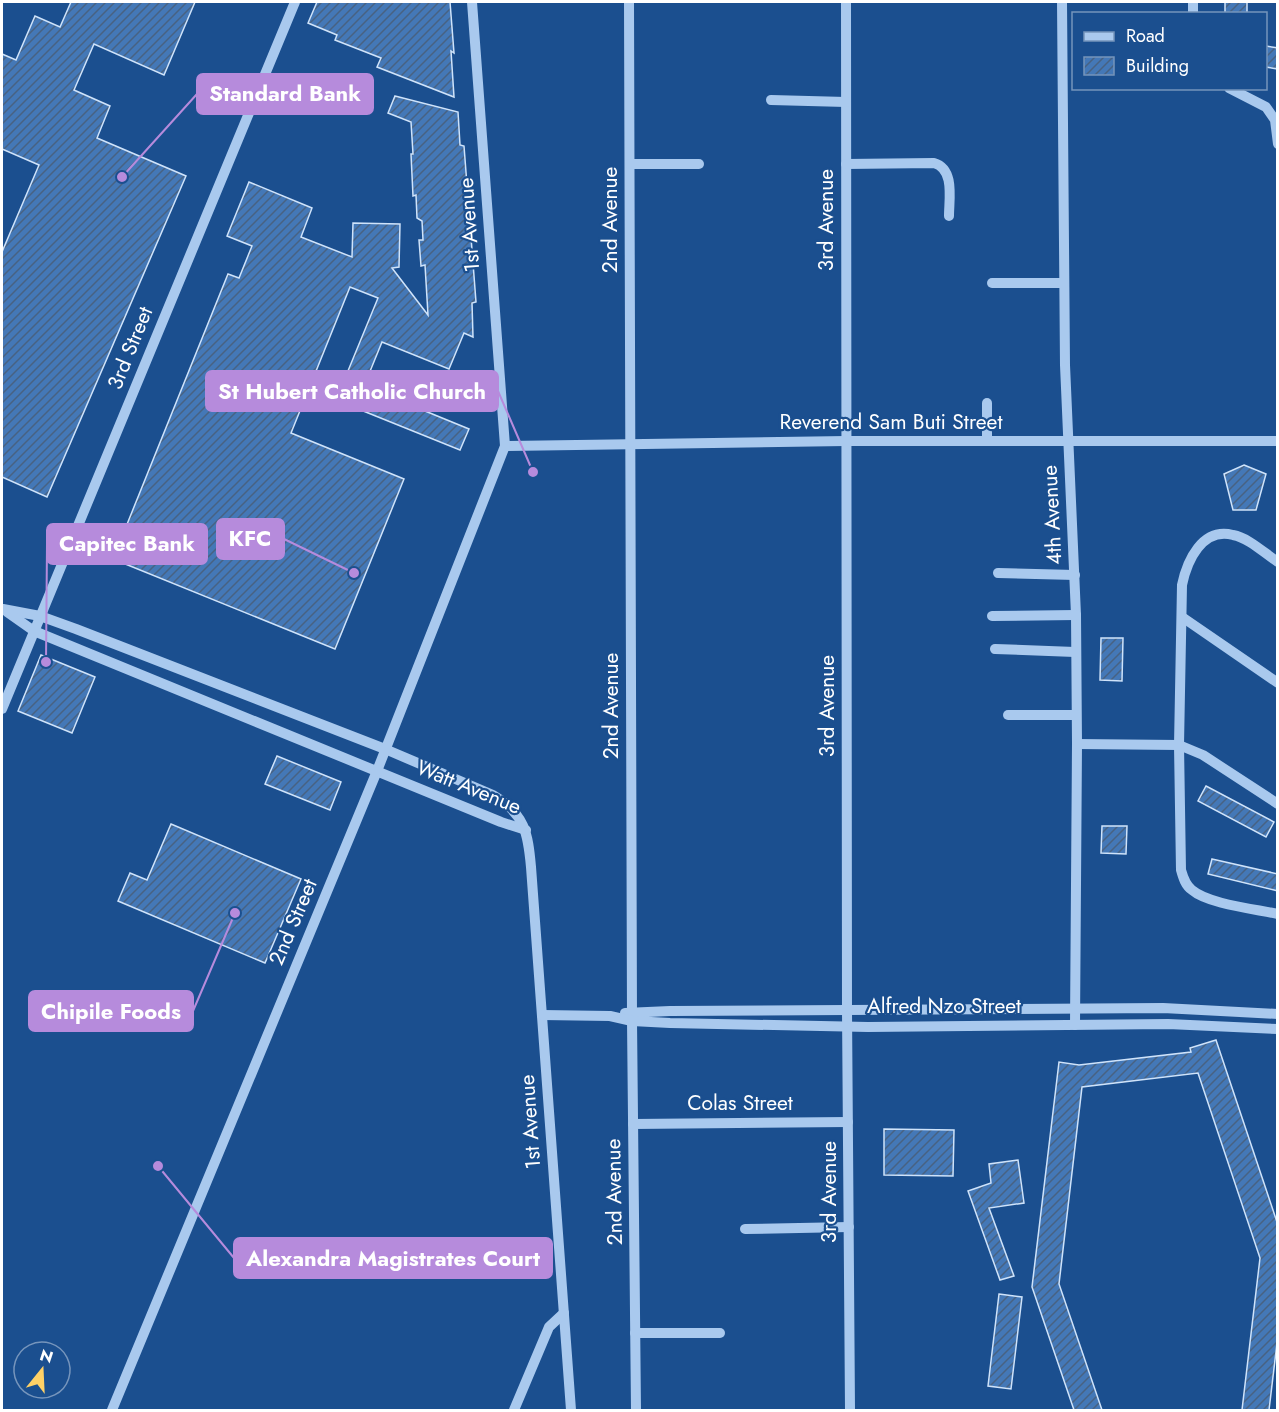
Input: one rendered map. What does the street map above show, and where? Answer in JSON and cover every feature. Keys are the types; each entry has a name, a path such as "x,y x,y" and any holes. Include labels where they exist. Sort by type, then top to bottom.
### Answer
{"street":[{"name":"3rd Street","path":"2,709 295,2"},
{"name":"1st Avenue","path":"472,2 506,446"},
{"name":"2nd Avenue","path":"629,2 632,1017 636,1410"},
{"name":"3rd Avenue","path":"846,2 847,1026 850,1410"},
{"name":"4th Avenue","path":"1062,2 1067,442 1076,615 1075,1025"},
{"path":"1233,90 1266,107 1276,120 1278,144"},
{"path":"771,100 846,102"},
{"path":"846,164 934,163 941,165 948,175 949,216"},
{"path":"630,164 699,164"},
{"path":"992,283 1064,283"},
{"path":"987,403 987,441"},
{"name":"Reverend Sam Buti Street","path":"506,446 846,441 1278,441"},
{"name":"2nd Street","path":"112,1410 377,771 506,446"},
{"path":"1278,562 1234,535 1221,534 1211,537 1193,554 1185,570 1182,585 1179,745 1181,870 1184,880 1190,889 1209,899 1278,914"},
{"path":"998,573 1075,575"},
{"name":"Watt Avenue","path":"2,609 40,616 385,749 507,803 517,813 526,830"},
{"name":"Watt Avenue","path":"2,609 34,631 501,822 526,830"},
{"path":"992,616 1076,615"},
{"path":"1182,617 1278,683"},
{"path":"995,649 1075,652"},
{"path":"1008,715 1076,715"},
{"path":"1077,744 1179,745 1203,754 1278,804"},
{"name":"1st Avenue","path":"526,830 531,867 571,1410"},
{"name":"Alfred Nzo Street","path":"632,1017 847,1010 1207,1009 1278,1014"},
{"name":"Alfred Nzo Street","path":"542,1015 847,1026 1168,1024 1278,1029"},
{"name":"Colas Street","path":"633,1124 848,1122"},
{"path":"745,1229 849,1227"},
{"path":"514,1410 549,1327 564,1313"},
{"path":"635,1333 720,1334"}],"building":[{"path":"71,2 195,2 164,75 94,44 74,90 110,106 97,138 186,176 47,497 2,477 2,252 39,165 2,149 2,54 16,60 35,16 60,27"},
{"path":"317,2 450,2 454,53 451,51 454,97 377,67 381,58 335,40 337,35 308,23"},
{"path":"1225,2 1247,2 1247,12 1225,12"},
{"path":"1267,46 1278,48 1278,69 1267,67"},
{"path":"395,96 458,112 460,145 464,146 476,302 472,303 473,337 464,333 449,369 382,342 364,386 469,429 460,450 336,400 378,298 350,287 291,433 404,479 335,649 113,559 228,274 239,278 252,246 227,236 249,182 312,208 301,237 352,257 353,223 400,224 399,267 392,268 428,315 425,265 421,266 419,240 423,240 422,221 417,218 416,195 413,196 411,122 388,113"},
{"path":"1244,465 1266,474 1256,510 1233,510 1224,474"},
{"path":"1101,638 1123,638 1122,681 1100,680"},
{"path":"41,655 95,677 72,733 18,711"},
{"path":"277,756 341,782 330,810 265,784"},
{"path":"1206,786 1274,822 1266,837 1198,801"},
{"path":"171,824 301,879 265,963 118,901 130,873 147,880"},
{"path":"1102,826 1127,826 1126,854 1101,853"},
{"path":"1212,859 1278,874 1278,891 1208,874"},
{"path":"1216,1040 1278,1225 1278,1335 1269,1410 1242,1410 1260,1258 1198,1073 1082,1087 1059,1284 1102,1410 1074,1410 1032,1287 1059,1062 1079,1065 1191,1052 1190,1048"},
{"path":"884,1129 954,1130 953,1176 884,1175"},
{"path":"1018,1160 1024,1203 989,1208 1014,1276 1000,1280 968,1191 991,1183 989,1164"},
{"path":"999,1294 1022,1297 1011,1389 988,1386"}],"place":[{"name":"Standard Bank","path":"122,177"},
{"name":"St Hubert Catholic Church","path":"533,472"},
{"name":"KFC","path":"354,573"},
{"name":"Capitec Bank","path":"46,662"},
{"name":"Chipile Foods","path":"235,913"},
{"name":"Alexandra Magistrates Court","path":"158,1166"}]}
